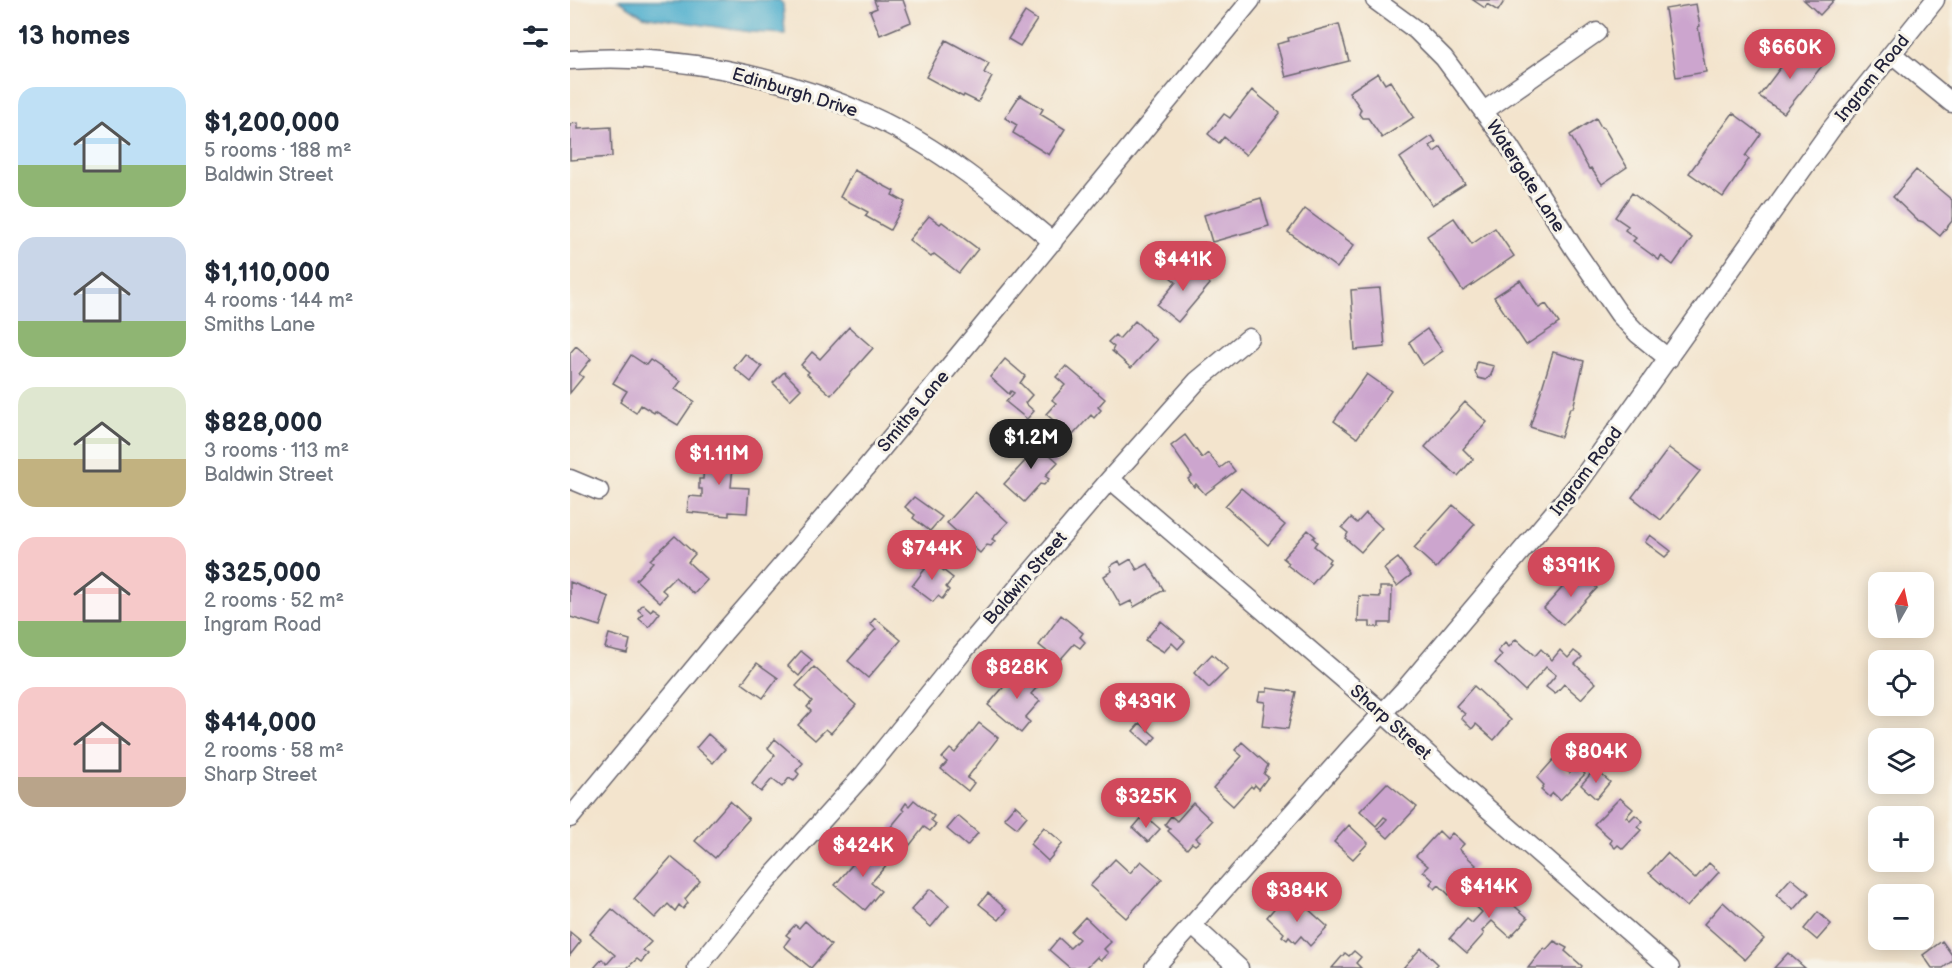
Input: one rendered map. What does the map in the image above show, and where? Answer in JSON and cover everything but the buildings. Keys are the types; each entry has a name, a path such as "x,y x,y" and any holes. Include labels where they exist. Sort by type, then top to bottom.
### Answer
{"street":[{"name":"Smiths Lane","path":"570,818 725,631 856,480 1251,0"},
{"name":"Watergate Lane","path":"1375,0 1416,30 1444,58 1509,146 1619,314 1638,334 1669,359"},
{"name":"Ingram Road","path":"1154,968 1383,713 1571,492 1669,359 1832,128 1935,0"},
{"path":"1484,111 1597,32"},
{"path":"1892,54 1952,103"},
{"name":"Edinburgh Drive","path":"570,60 595,58 661,60 707,66 773,81 837,102 874,117 922,144 979,182 1053,242"},
{"name":"Baldwin Street","path":"697,968 763,886 864,774 961,654 1110,479 1197,381 1249,338"},
{"path":"570,479 599,491"},
{"name":"Sharp Street","path":"1110,479 1383,713 1463,787 1670,968"},
{"path":"1192,926 1239,968"}],"water":[{"path":"618,0 779,0 783,4 785,34 751,32 643,16"}]}
